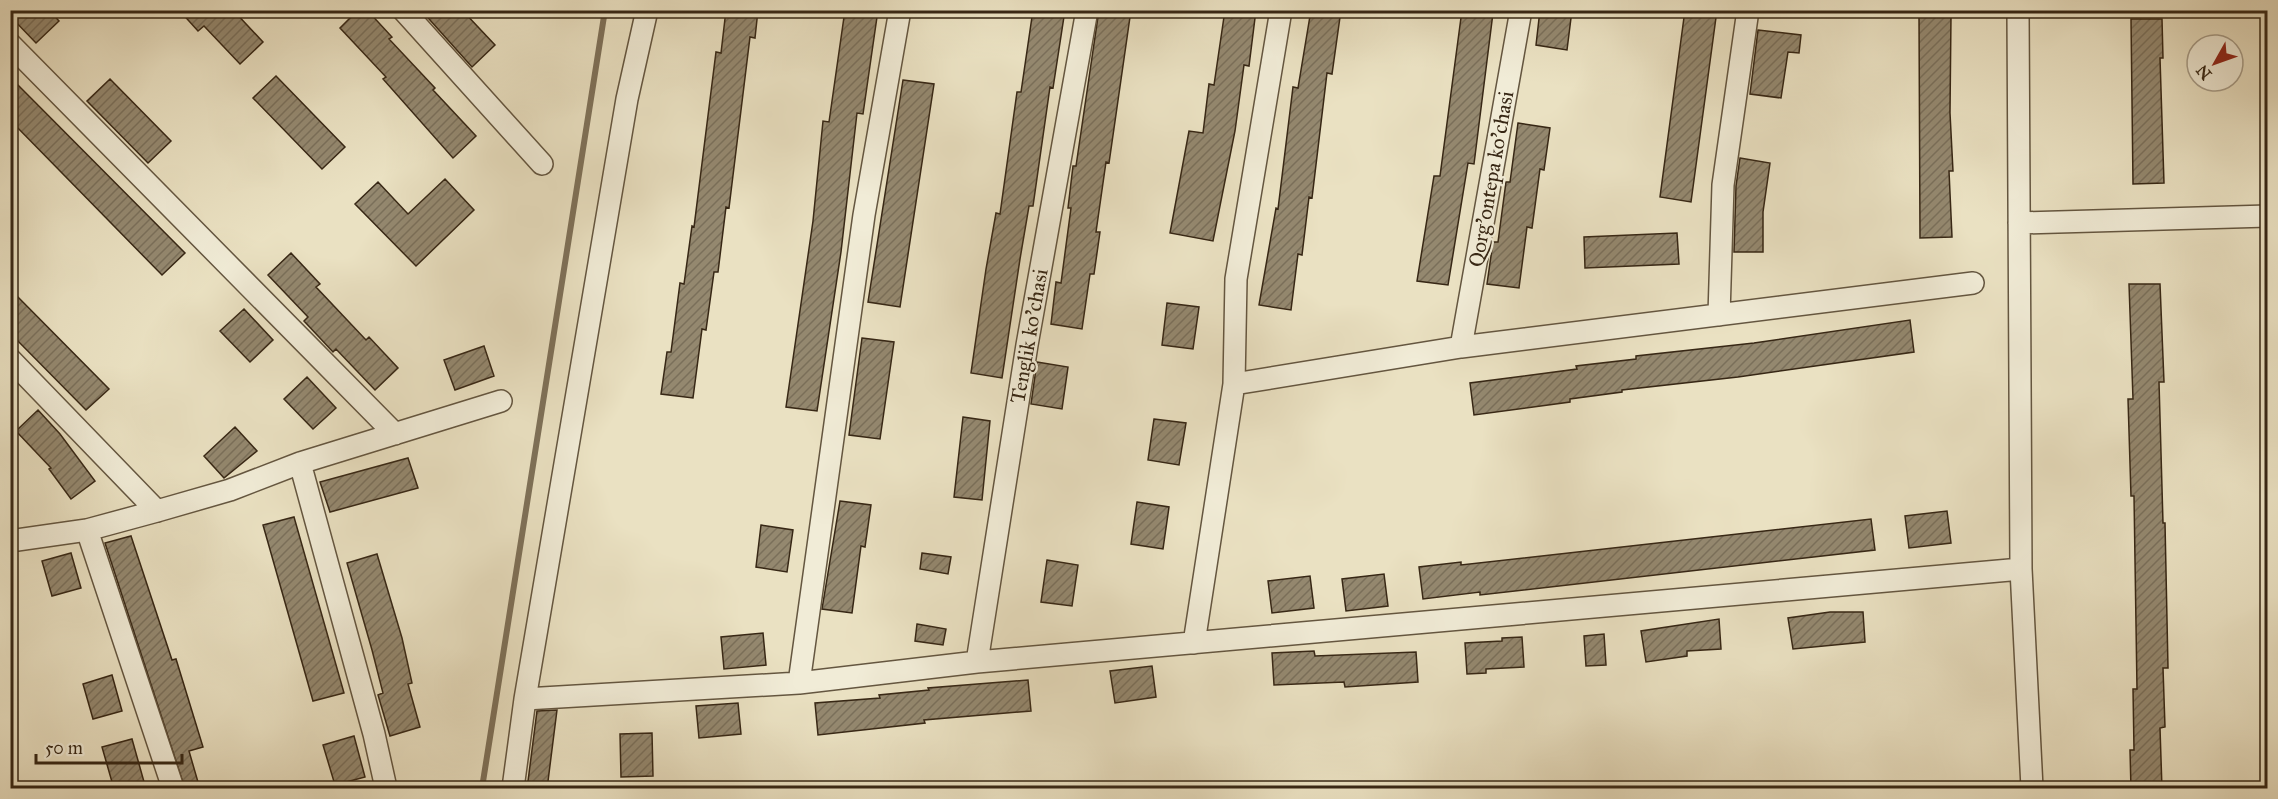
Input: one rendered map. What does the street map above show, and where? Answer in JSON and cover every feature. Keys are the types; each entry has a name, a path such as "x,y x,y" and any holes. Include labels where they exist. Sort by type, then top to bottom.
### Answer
{"street":[{"path":"403,10 542,164"},
{"path":"513,789 525,699 627,99 647,10"},
{"path":"799,683 864,215 900,10"},
{"name":"Tenglik ko'chasi","path":"977,662 1027,345 1087,10"},
{"path":"1194,644 1234,384 1236,279 1281,10"},
{"name":"Qorg'ontepa ko'chasi","path":"1461,348 1521,10"},
{"path":"1719,315 1723,185 1748,10"},
{"path":"2018,10 2020,569 2032,789"},
{"path":"10,44 395,434"},
{"path":"2019,223 2268,216"},
{"path":"1234,384 1461,348 1973,283"},
{"path":"10,358 158,511"},
{"path":"10,541 87,530 158,511 230,490 300,463 501,401"},
{"path":"300,463 374,734 386,789"},
{"path":"87,530 173,789"},
{"path":"525,699 799,683 977,662 2020,569"}],"building":[{"path":"10,10 49,10 59,21 36,43 10,16"},
{"path":"179,10 233,10 263,42 240,64 204,26 198,31"},
{"path":"358,10 367,10 392,37 389,39 435,88 433,90 476,136 453,158 383,79 386,77 340,28"},
{"path":"421,10 462,10 495,45 472,67"},
{"path":"726,10 758,10 755,38 750,37 729,208 726,207 718,272 714,272 706,330 702,329 693,398 661,394 667,352 671,352 680,283 684,284 692,226 694,227 716,52 721,53"},
{"path":"845,10 878,10 863,114 857,113 841,252 817,411 786,407 813,221 823,121 829,122"},
{"path":"1033,10 1065,10 1053,88 1050,87 1033,206 1029,206 1002,378 971,373 986,269 996,213 1000,214 1017,92 1021,92"},
{"path":"1099,10 1131,10 1109,163 1106,162 1096,232 1100,232 1094,274 1090,274 1082,329 1051,324 1056,282 1061,283 1071,208 1068,208 1073,166 1076,166"},
{"path":"1225,10 1256,10 1249,66 1244,65 1235,131 1213,241 1170,233 1189,131 1203,133 1209,84 1214,85"},
{"path":"1311,10 1341,10 1332,74 1327,73 1312,198 1309,197 1302,255 1298,254 1291,310 1259,305 1276,208 1278,209 1293,87 1298,88"},
{"path":"1462,10 1493,13 1474,164 1468,163 1448,285 1417,281 1434,176 1440,176"},
{"path":"1540,10 1572,10 1567,50 1536,45"},
{"path":"1685,10 1717,10 1691,202 1660,197"},
{"path":"1919,15 1951,16 1950,113 1953,171 1949,171 1952,237 1920,238"},
{"path":"2131,19 2162,19 2163,58 2160,58 2164,183 2133,184"},
{"path":"1758,30 1801,35 1799,53 1788,52 1781,98 1750,94"},
{"path":"276,76 345,147 322,169 253,98"},
{"path":"10,77 185,253 162,275 10,120"},
{"path":"110,79 171,141 148,163 87,101"},
{"path":"903,80 934,84 900,307 868,302"},
{"path":"1518,123 1550,128 1544,170 1540,169 1532,228 1527,227 1519,288 1487,284 1493,242 1498,242 1506,182 1510,182"},
{"path":"1740,158 1770,163 1763,212 1763,252 1734,252 1736,186"},
{"path":"445,179 474,210 416,266 355,204 378,182 408,214"},
{"path":"1677,233 1679,264 1585,268 1584,237"},
{"path":"291,253 320,284 316,287 366,340 369,337 398,368 375,390 336,349 333,352 304,321 308,317 268,275"},
{"path":"2129,284 2160,284 2164,382 2159,382 2168,668 2163,668 2165,727 2160,728 2162,789 2131,789 2130,750 2134,750 2133,689 2137,689 2134,496 2131,496 2128,399 2133,399"},
{"path":"10,289 109,389 86,410 10,333"},
{"path":"1167,303 1199,307 1193,349 1162,345"},
{"path":"244,309 273,340 250,362 220,331"},
{"path":"1910,320 1914,352 1738,377 1622,390 1622,392 1570,399 1570,402 1474,415 1470,383 1577,369 1576,366 1636,359 1636,356 1754,343"},
{"path":"862,338 894,342 880,439 849,435"},
{"path":"484,346 494,376 455,390 444,360"},
{"path":"1037,362 1068,367 1062,409 1031,404"},
{"path":"307,377 336,408 313,429 284,399"},
{"path":"38,410 60,434 95,481 71,499 49,469 51,468 16,431"},
{"path":"963,417 990,421 982,500 954,497"},
{"path":"1154,419 1186,423 1179,465 1148,460"},
{"path":"235,427 257,451 224,478 204,456"},
{"path":"408,458 418,488 330,512 320,482"},
{"path":"840,501 871,505 865,547 861,546 852,613 822,609"},
{"path":"1137,502 1169,507 1163,549 1131,544"},
{"path":"1947,511 1951,543 1909,548 1905,516"},
{"path":"294,517 344,693 313,701 263,525"},
{"path":"1871,519 1875,550 1480,595 1480,592 1423,599 1419,567 1461,562 1461,565"},
{"path":"761,525 793,530 787,572 756,567"},
{"path":"131,536 172,660 176,659 203,747 189,751 200,789 185,789 105,543"},
{"path":"71,553 81,588 52,596 42,561"},
{"path":"922,553 951,557 948,574 920,569"},
{"path":"377,554 402,638 412,683 408,684 420,727 390,736 378,695 383,693 347,563"},
{"path":"1047,560 1078,565 1072,606 1041,602"},
{"path":"1384,574 1388,606 1346,611 1342,579"},
{"path":"1310,576 1314,608 1272,613 1268,581"},
{"path":"1830,612 1863,612 1865,642 1793,649 1788,618"},
{"path":"1719,619 1721,649 1687,651 1687,656 1646,662 1641,631"},
{"path":"917,624 946,629 943,645 915,641"},
{"path":"763,633 766,665 724,669 721,637"},
{"path":"1604,634 1606,665 1586,666 1584,636"},
{"path":"1522,637 1524,667 1486,669 1486,673 1467,674 1465,643 1502,641 1502,638"},
{"path":"1314,651 1315,656 1416,652 1418,682 1345,687 1344,682 1274,685 1272,653"},
{"path":"1152,666 1156,697 1115,703 1110,671"},
{"path":"112,675 122,711 93,719 83,684"},
{"path":"1028,680 1031,711 924,720 925,723 818,735 815,703 880,698 879,695 929,690 928,688"},
{"path":"738,703 741,734 699,738 696,706"},
{"path":"557,710 547,789 527,789 537,711"},
{"path":"652,733 653,776 621,777 620,734"},
{"path":"354,736 365,777 335,785 323,745"},
{"path":"132,739 146,789 114,789 102,747"}],"waterway":[{"path":"482,788 605,10"}]}
